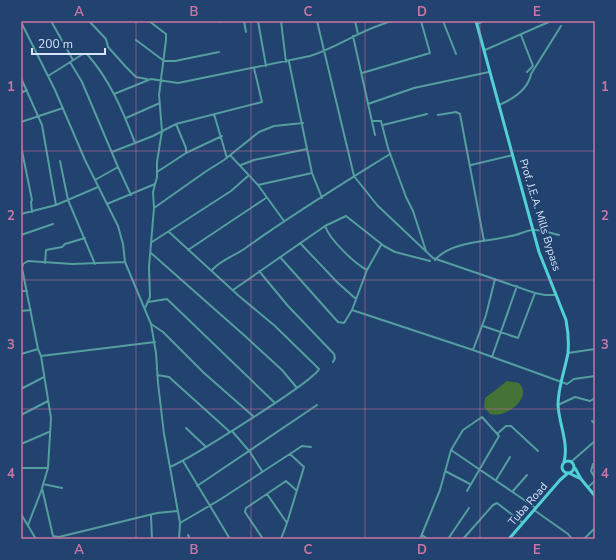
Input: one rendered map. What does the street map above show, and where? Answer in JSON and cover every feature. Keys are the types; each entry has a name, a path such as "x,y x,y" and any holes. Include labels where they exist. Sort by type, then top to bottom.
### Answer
{"street":[{"path":"51,21 73,60"},
{"path":"89,21 106,39 108,47 136,77 148,80 162,80 171,83 178,83 288,62 324,52 353,36 393,21"},
{"path":"145,308 150,297 149,267 157,162 162,131 160,103 166,34 149,21"},
{"path":"244,21 246,32"},
{"path":"258,21 266,66"},
{"path":"281,21 288,62 303,123 312,173 322,198"},
{"path":"316,21 343,125 349,162 354,176 377,205 435,260 535,293 545,295 556,294"},
{"path":"355,21 358,34"},
{"path":"362,73 430,53 421,21"},
{"path":"443,21 456,54"},
{"path":"476,23 484,21"},
{"path":"484,51 551,21"},
{"path":"21,22 63,108 120,234 125,262 151,324 155,342 157,375 170,467 180,523 179,539"},
{"name":"Prof. J.E.A. Mills Bypass","path":"476,23 513,155 532,230 568,330 568,352 561,381 558,404 566,448 564,462"},
{"path":"499,105 514,99 530,80 531,74 561,26"},
{"path":"521,35 532,66 527,72"},
{"path":"353,36 375,135"},
{"path":"136,40 164,61 174,61 219,52"},
{"path":"48,76 83,54 87,54 106,78 126,118 135,143"},
{"path":"70,62 82,82 131,194"},
{"path":"112,152 176,124 262,102 254,68"},
{"path":"368,104 414,88 489,72"},
{"path":"21,78 40,117 56,205"},
{"path":"114,94 148,80"},
{"path":"21,92 27,90"},
{"path":"126,118 160,103"},
{"path":"21,122 40,117 63,108"},
{"path":"438,115 456,112 460,114 471,165 484,241"},
{"path":"214,114 222,136 227,158"},
{"path":"383,125 428,114"},
{"path":"372,121 381,121 383,125 390,154 406,197 413,211 426,253"},
{"path":"154,208 227,158 259,132 274,126 303,123"},
{"path":"176,124 186,148 186,153"},
{"path":"157,172 186,153 222,136"},
{"path":"21,146 32,200 30,202 32,212"},
{"path":"241,165 254,160 307,149"},
{"path":"212,270 224,259 238,254 284,221 390,154"},
{"path":"230,155 241,165 248,176 258,185 284,221"},
{"path":"471,165 513,155"},
{"path":"60,161 68,200 95,264"},
{"path":"95,180 118,167"},
{"path":"258,185 312,173"},
{"path":"152,242 231,191 248,176"},
{"path":"107,204 155,184"},
{"path":"21,214 56,205 98,187"},
{"path":"188,250 266,198"},
{"path":"232,290 325,226 346,216 382,245 395,252 430,261"},
{"path":"21,235 53,224"},
{"path":"325,226 327,232 354,262 367,270"},
{"path":"435,260 445,252 462,244 484,241 532,230 559,234"},
{"path":"169,232 274,326 319,369 297,388 275,403 206,447 170,467"},
{"path":"45,263 46,250 62,247 65,244 85,238"},
{"path":"300,243 338,283 356,299"},
{"path":"280,257 338,322 344,323 352,310 367,270 382,245"},
{"path":"151,253 246,336 282,370 297,388"},
{"path":"28,525 48,468 51,418 41,356 38,349 22,268 23,264 28,261 45,263 95,264 125,262"},
{"path":"259,272 288,306 334,354 335,358 333,362"},
{"path":"473,350 483,326 495,279"},
{"path":"492,357 517,286"},
{"path":"21,291 27,290"},
{"path":"483,326 516,339 519,337 535,293"},
{"path":"148,302 167,299 275,403"},
{"path":"21,310 31,310"},
{"path":"352,310 473,350 567,384 574,379 595,376"},
{"path":"151,324 163,332 204,373 253,416"},
{"path":"41,356 155,342"},
{"path":"21,354 38,349"},
{"path":"568,352 595,349"},
{"path":"157,375 169,377 231,431 250,452 262,471"},
{"path":"21,389 44,377"},
{"path":"558,404 573,398 590,401 595,398"},
{"path":"21,415 49,401"},
{"path":"197,486 250,452 317,405"},
{"path":"420,539 440,490 451,450 463,430 482,417 499,436 467,491"},
{"path":"592,421 595,424"},
{"path":"497,434 506,426 511,426 538,450"},
{"path":"186,428 206,447"},
{"path":"21,444 49,432"},
{"path":"560,480 564,462 571,461 595,441"},
{"path":"180,523 210,506 302,446 311,446"},
{"path":"566,448 581,479 595,496"},
{"path":"451,450 513,491 568,534 572,539"},
{"path":"281,539 304,467 290,454"},
{"path":"496,480 510,456"},
{"path":"183,461 230,539"},
{"path":"588,487 595,480 591,471 593,464"},
{"path":"21,468 48,468"},
{"path":"569,473 575,468"},
{"path":"563,469 581,479"},
{"path":"445,471 470,484"},
{"name":"Tuba Road","path":"509,539 560,480 569,473"},
{"path":"513,491 527,475"},
{"path":"263,539 245,510 286,481 296,490"},
{"path":"43,484 62,488"},
{"path":"42,488 52,534 60,537"},
{"path":"267,494 287,522"},
{"path":"463,539 496,503 523,523"},
{"path":"448,539 469,508"},
{"path":"56,539 64,535 177,510"},
{"path":"21,514 36,539"},
{"path":"151,515 152,539"},
{"path":"584,539 594,530"},
{"path":"188,534 190,539"},
{"path":"64,535 68,539"},
{"path":"422,535 428,539"}],"shaded area":[{"path":"507,381 519,383 523,389 523,395 520,401 509,411 496,415 490,414 484,407 485,398"}]}
